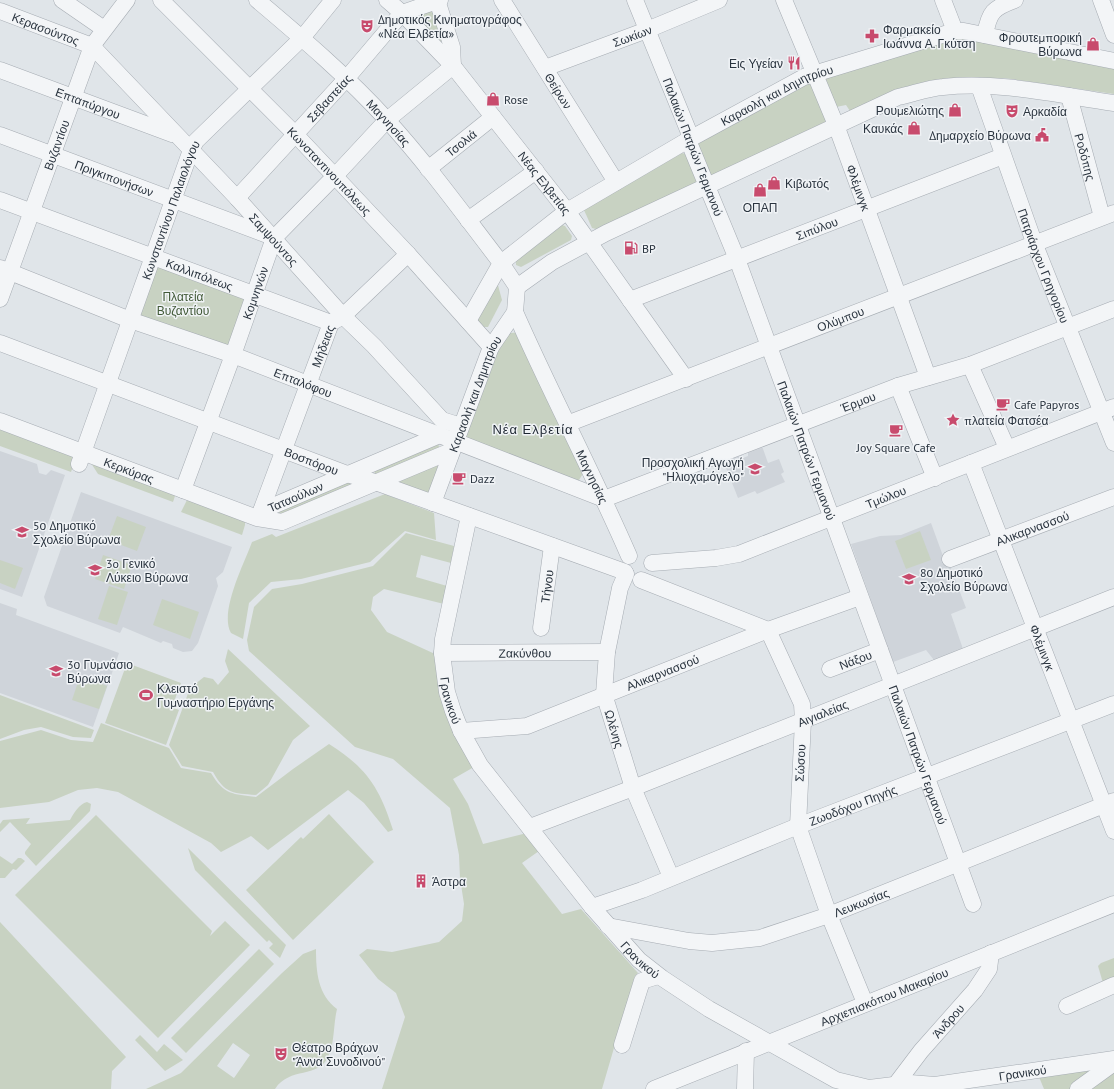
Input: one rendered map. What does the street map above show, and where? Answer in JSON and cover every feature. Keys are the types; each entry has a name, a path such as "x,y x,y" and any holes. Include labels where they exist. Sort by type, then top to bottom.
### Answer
{"street":[{"path":"62,0 104,29"},
{"name":"Βυζαντίου","path":"0,299 5,270 32,212 92,46 127,0"},
{"name":"Κωνσταντινουπόλεως","path":"161,0 295,134 408,254 492,347"},
{"name":"Μαγνησίας","path":"257,0 302,38 387,120 428,169 501,263"},
{"name":"Κωνσταντίνου Παλαιολόγου","path":"81,459 191,150 196,141 248,88 302,38 333,0"},
{"name":"Νέας Ελβετίας","path":"387,0 402,13 453,66 568,211 686,379"},
{"path":"402,13 438,0 452,47 453,66"},
{"name":"Θείρων","path":"502,0 616,182"},
{"name":"Παλαιών Πατρών Γερμανού","path":"635,0 688,130 688,140 737,260 973,904"},
{"name":"Σωκίων","path":"545,68 647,30 719,0"},
{"name":"Φλέμινγκ","path":"784,0 816,72 928,377"},
{"path":"943,0 955,31"},
{"path":"985,35 988,20 994,8 1014,0"},
{"path":"1101,0 1114,35"},
{"name":"Κερασούντος","path":"0,11 92,46"},
{"name":"Σεβαστείας","path":"237,198 346,79 402,13"},
{"name":"Καραολή και Δημητρίου","path":"501,263 568,211 688,140 788,85 816,72 955,31 985,35 1114,61"},
{"name":"Σαμψούντος","path":"92,46 274,238 337,320 374,346 442,420 461,426"},
{"name":"Κομνηνών","path":"183,490 274,238 387,120 453,66"},
{"name":"Επταπύργου","path":"0,70 74,96 177,136"},
{"path":"468,321 501,263 517,287 552,262 589,242 898,97 942,87 979,86 1006,87 1114,103"},
{"name":"Πατριάρχου Γρηγορίου","path":"979,86 1035,245 1068,328 1108,410 1114,443"},
{"name":"Ροδόπης","path":"1069,96 1108,215"},
{"name":"Τσολιά","path":"428,169 493,117"},
{"name":"Πριγκιπονήσων","path":"0,135 274,238"},
{"name":"Σιπύλου","path":"630,300 737,260 1003,156"},
{"path":"468,220 536,171"},
{"name":"Καλλιπόλεως","path":"0,200 254,294 337,320"},
{"name":"Ολύμπου","path":"567,424 1035,245 1108,215"},
{"name":"Μήδειας","path":"259,515 308,384 337,320 408,254"},
{"name":"Επταλόφου","path":"5,270 130,320 233,355 308,384 449,442 604,499"},
{"name":"Καραολή και Δημητρίου","path":"433,503 449,442 461,426 492,347 515,312 517,287"},
{"name":"Έρμου","path":"604,499 898,386 970,365 1114,309"},
{"name":"Μαγνησίας","path":"515,312 586,466 604,499 629,556"},
{"name":"Βοσπόρου","path":"0,344 348,474 378,482 625,573"},
{"path":"970,365 1007,448"},
{"path":"898,386 935,478"},
{"name":"Τμώλου","path":"652,563 716,558 739,554 831,517 935,478 1007,448 1108,410"},
{"name":"Κερκύρας","path":"0,421 81,459 259,515"},
{"name":"Ταταούλων","path":"259,515 348,474 449,442"},
{"name":"Ταταούλων","path":"259,515 282,522 378,482 449,442"},
{"name":"Φλέμινγκ","path":"971,463 1071,720 1109,803 1114,831"},
{"name":"Αλικαρνασσού","path":"950,559 1114,497"},
{"name":"Γρανικού","path":"469,516 442,639 442,652 447,692 461,731 480,765 592,907 639,960 658,976 709,1009 836,1080 869,1088 896,1084 921,1087 948,1084 1114,1059"},
{"name":"Τήνου","path":"541,628 552,546"},
{"path":"641,580 648,577 652,570 652,563 648,557 642,553 635,553 629,556 624,563 625,573 633,580 641,580 768,630"},
{"name":"Ωλένης","path":"625,573 620,588 607,652 604,694 633,788 672,877"},
{"name":"Αλικαρνασσού","path":"461,731 527,726 604,694 768,630 860,597"},
{"name":"Αιγιαλείας","path":"530,827 633,788 1114,597"},
{"name":"Σώσου","path":"768,630 802,704 803,720 798,826 829,915 864,1003"},
{"name":"Νάξου","path":"830,669 880,650"},
{"name":"Ζακύνθου","path":"442,652 607,652"},
{"name":"Ζωοδόχου Πηγής","path":"592,907 642,890 798,826 1114,704"},
{"name":"Λευκωσίας","path":"608,926 689,942 712,943 760,938 829,915 1109,803"},
{"name":"Αρχιεπισκόπου Μακαρίου","path":"654,1089 864,1003 1114,904"},
{"name":"Άνδρου","path":"896,1084 912,1061 975,990 989,969 991,953"},
{"path":"622,1045 642,981 658,976"},
{"path":"1067,1006 1114,985"},
{"path":"745,1089 746,1051"},
{"path":"1078,1089 1114,1063"}],"shaded area":[{"name":"Προσχολική Αγωγή \"Ηλιοχαμόγελο\"","path":"762,446 768,463 779,459 784,472 781,474 785,482 757,494 755,491 738,498 723,460 741,453 743,458 748,456 748,451"},
{"name":"5ο Δημοτικό Σχολείο Βύρωνα","path":"0,451 37,464 39,473 46,475 51,470 65,475 22,597 0,589"},
{"path":"81,492 232,547 223,572 216,578 218,586 198,643 192,651 183,652 173,648 172,644 163,641 161,643 123,627 120,633 47,606 44,597"},
{"name":"8ο Δημοτικό Σχολείο Βύρωνα","path":"931,523 943,556 946,555 966,608 951,614 964,652 945,659 943,656 934,660 926,650 893,662 851,544 880,536 901,535"},
{"name":"3ο Γυμνάσιο Βύρωνα","path":"0,603 17,609 16,615 119,653 93,727 0,693"}],"green space":[{"path":"435,8 442,42 414,17"},
{"path":"966,37 1114,67 1114,94 1004,78 850,111 846,105 836,107 825,77 900,52"},
{"path":"808,83 812,85 826,118 825,122 711,176 696,143"},
{"path":"682,153 686,154 697,182 596,229 592,228 584,210"},
{"path":"562,225 565,226 572,236 571,240 521,267 516,265 516,258"},
{"name":"Πλατεία Βυζαντίου","path":"153,257 253,294 233,355 130,320"},
{"path":"496,278 502,300 488,327 481,327 473,317"},
{"path":"519,332 584,472 579,480 573,483 467,441 464,431 493,357 505,334"},
{"path":"0,427 77,455 71,472 0,446"},
{"path":"438,444 440,448 375,474 374,470"},
{"path":"89,460 176,493 173,502 98,474"},
{"path":"445,462 433,496 397,482"},
{"path":"346,479 363,484 287,516 279,514 278,508"},
{"path":"385,494 434,513 436,540 405,531 370,562 301,579 271,582 249,603 243,639 231,633 228,624 230,601 252,542 272,534 276,537"},
{"path":"188,498 245,520 242,535 181,512"},
{"path":"117,516 146,527 137,551 108,540"},
{"path":"920,531 931,560 906,569 895,541"},
{"path":"406,533 454,546 451,563 421,555 416,577 447,586 444,604 384,589 373,597 371,610 387,632 435,654 474,767 453,779 468,804 483,844 527,833 539,851 522,863 562,914 581,909 638,973 635,976 602,1089 382,1089 405,1017 396,993 378,979 359,955 367,949 392,952 439,942 462,921 464,904 460,878 459,855 450,808 393,759 355,747 249,651 247,640 254,607 272,589 302,584 373,566"},
{"path":"103,555 132,565 124,589 95,579"},
{"path":"0,560 23,568 15,589 0,583"},
{"path":"109,586 128,592 117,625 98,619"},
{"path":"162,599 199,612 190,639 153,625"},
{"path":"228,649 310,726 293,740 268,785 256,795 235,793 222,785 213,772 182,766 169,745 190,688 204,677 213,679 218,685 229,672 225,661"},
{"name":"Κλειστό Γυμναστήριο Εργάνης","path":"127,663 181,683 172,707 179,710 166,745 105,723"},
{"path":"80,676 107,686 99,709 72,700"},
{"path":"0,695 94,730 91,738 73,737 41,727 24,730 0,739"},
{"path":"101,723 169,748 181,768 211,773 220,786 230,792 256,797 329,744 353,761 370,780 383,802 393,830 388,832 364,803 348,790 268,850 251,836 221,852 211,843 118,792 97,788 78,790 49,802 0,808 0,741 41,730 71,740 93,742"},
{"path":"87,802 91,804 90,811 36,866 25,854 31,844 10,822 0,832 0,824 3,820 30,818 26,824 70,820 79,807"},
{"path":"329,814 374,862 293,940 246,890 301,837 303,839"},
{"path":"96,815 212,931 210,936 225,921 250,945 158,1038 15,895"},
{"path":"188,848 286,945 280,958 269,948 273,944 269,940 267,942 195,870"},
{"path":"0,856 12,864 18,858 25,861 16,870 13,869 5,878 0,878"},
{"path":"0,922 126,1057 112,1071 111,1089 0,1089"},
{"path":"259,949 274,964 186,1053 171,1038"},
{"path":"316,949 319,982 326,997 337,1009 332,1046 328,1057 323,1064 311,1071 288,1077 275,1089 146,1089 181,1073 303,954","holes":["233,1043 250,1055 234,1078 217,1066"]},
{"path":"1114,958 1114,979 1103,983 1098,966 1101,963"},
{"path":"140,1035 157,1052 164,1044 183,1060 165,1071 135,1040"},
{"path":"1092,1070 1070,1089 1044,1089 1039,1077"},
{"path":"1114,1070 1114,1089 1084,1089"}],"place":[{"name":"Δημοτικός Κινηματογράφος «Νέα Ελβετία»","path":"367,26"},
{"name":"Φαρμακείο Ιωάννα Α. Γκύτση","path":"872,36"},
{"name":"Φρουτεμπορική Βύρωνα","path":"1093,44"},
{"name":"Εις Υγείαν","path":"794,63"},
{"name":"Rose","path":"493,99"},
{"name":"Ρουμελιώτης","path":"955,110"},
{"name":"Αρκαδία","path":"1012,111"},
{"name":"Καυκάς","path":"914,128"},
{"name":"Δημαρχείο Βύρωνα","path":"1042,135"},
{"name":"Κιβωτός","path":"774,183"},
{"name":"ΟΠΑΠ","path":"760,190"},
{"name":"BP","path":"631,248"},
{"name":"Cafe Papyros","path":"1003,404"},
{"name":"πλατεία Φατσέα","path":"953,420"},
{"name":"Joy Square Cafe","path":"896,430"},
{"name":"Προσχολική Αγωγή \"Ηλιοχαμόγελο\"","path":"755,469"},
{"name":"Dazz","path":"459,478"},
{"name":"5ο Δημοτικό Σχολείο Βύρωνα","path":"22,532"},
{"name":"3o Γενικό Λύκειο Βύρωνα","path":"95,570"},
{"name":"8ο Δημοτικό Σχολείο Βύρωνα","path":"909,579"},
{"name":"3ο Γυμνάσιο Βύρωνα","path":"56,671"},
{"name":"Κλειστό Γυμναστήριο Εργάνης","path":"146,695"},
{"name":"Άστρα","path":"421,881"},
{"name":"Θέατρο Βράχων \"Άννα Συνοδινού\"","path":"281,1054"}],"district":[{"name":"Νέα Ελβετία","path":"533,429"}]}
